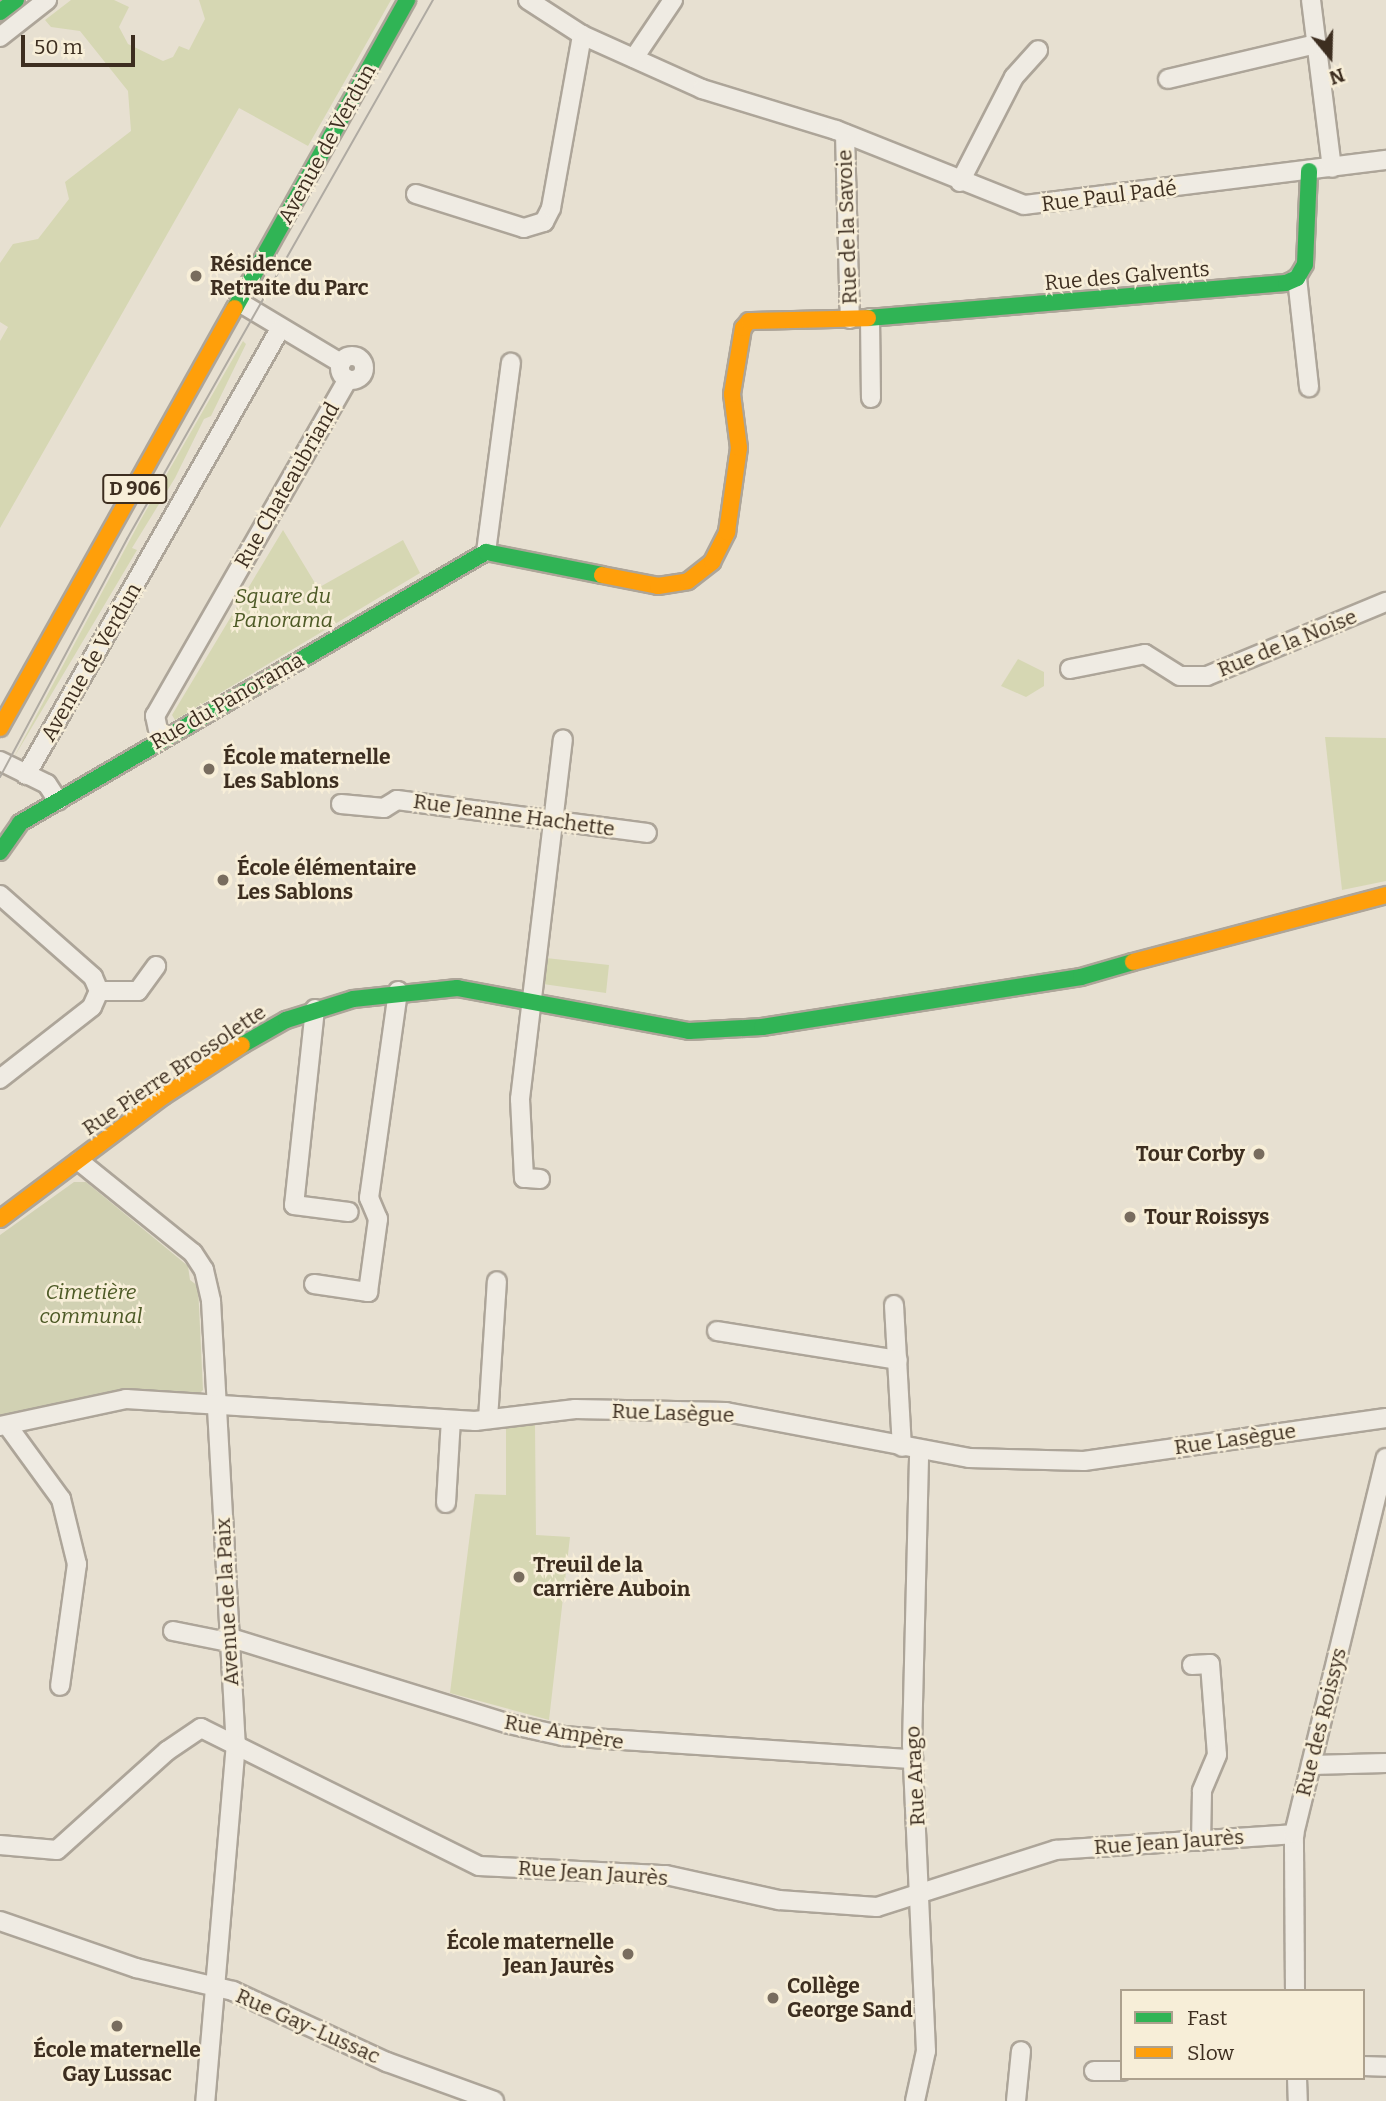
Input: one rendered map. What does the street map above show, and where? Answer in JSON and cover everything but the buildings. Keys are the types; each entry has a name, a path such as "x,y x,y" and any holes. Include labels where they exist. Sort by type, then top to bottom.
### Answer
{"main road":[{"path":"0,12 16,0"},
{"name":"Avenue de Verdun","path":"0,728 407,0"},
{"path":"1297,278 1305,264 1309,171"},
{"name":"Rue des Galvents","path":"486,552 658,586 688,581 712,562 727,532 738,449 732,394 743,328 749,321 870,318 1163,295 1297,278"},
{"name":"Rue du Panorama","path":"0,852 20,823 160,739 486,552"},
{"name":"Rue Pierre Brossolette","path":"0,1219 164,1096 258,1034 316,1009 398,991 457,988 690,1031 762,1027 1081,977 1291,917 1386,895"}],"street":[{"path":"0,37 47,0"},
{"name":"Rue Paul Padé","path":"528,0 582,35 702,89 845,134 1006,201 1042,205 1386,160"},
{"path":"640,61 673,0"},
{"path":"1311,0 1332,168"},
{"path":"416,194 524,228 544,222 551,208 582,35"},
{"path":"1168,79 1316,44"},
{"path":"960,182 1014,78 1038,50"},
{"name":"Rue de la Savoie","path":"845,134 850,319"},
{"path":"1297,278 1309,387"},
{"name":"Rue Chateaubriand","path":"160,739 155,716 345,371 239,302"},
{"path":"870,318 871,398"},
{"name":"Avenue de Verdun","path":"26,775 279,329"},
{"path":"486,552 511,363"},
{"name":"Rue de la Noise","path":"1070,669 1144,654 1180,676 1207,676 1386,602"},
{"path":"540,1179 524,1178 520,1099 563,740"},
{"path":"0,761 47,785 58,801"},
{"name":"Rue Jeanne Hachette","path":"341,804 384,808 397,800 647,833"},
{"path":"0,895 93,977 99,991 92,1007 0,1079"},
{"path":"99,991 138,991 156,966"},
{"path":"314,1284 368,1292 378,1219 369,1199 398,991"},
{"path":"316,1009 294,1205 349,1212"},
{"name":"Avenue de la Paix","path":"79,1161 200,1261 211,1301 228,1640 236,1743 205,2101"},
{"path":"488,1419 497,1281"},
{"name":"Rue Arago","path":"894,1305 898,1360 911,1449 913,1759 926,2051 915,2101"},
{"path":"717,1331 898,1360"},
{"name":"Rue Lasègue","path":"4,1425 126,1399 452,1420 488,1419 575,1409 726,1412 969,1458 1084,1461 1386,1418"},
{"path":"446,1503 452,1420"},
{"path":"4,1425 61,1499 77,1564 60,1686"},
{"name":"Rue des Roissys","path":"1295,1989 1294,1834 1386,1458"},
{"name":"Rue Ampère","path":"173,1631 228,1640 509,1724 563,1736 913,1759"},
{"path":"1192,1665 1210,1664 1217,1755 1202,1791 1201,1841"},
{"name":"Rue Jean Jaurès","path":"0,1845 57,1850 167,1751 201,1728 236,1743 479,1866 666,1875 779,1900 872,1907 1056,1850 1294,1834"},
{"path":"1311,1765 1386,1763"},
{"name":"Rue Gay-Lussac","path":"0,1921 136,1968 233,1991 387,2062 494,2101"},
{"path":"1016,2101 1021,2052"},
{"path":"1365,2066 1386,2067"},
{"path":"1094,2071 1120,2071"},
{"path":"1297,2080 1298,2101"}],"green space":[{"path":"71,0 114,0 129,7 119,27 128,44 163,61 173,57 179,46 189,50 205,19 199,0 391,0 308,146 239,108 0,528 0,341 8,327 0,322 0,263 13,244 38,239 69,199 65,182 131,131 128,91 80,31 51,27 45,20"},
{"path":"243,341 246,344 211,416 204,419 175,478 132,548 137,550 13,759 140,521"},
{"name":"Square du Panorama","path":"283,530 318,588 403,540 420,573 175,720 172,715"},
{"path":"1018,659 1044,672 1044,686 1026,697 1001,686"},
{"path":"1325,737 1386,738 1386,881 1342,890"},
{"path":"546,958 609,965 606,993 543,984"},
{"name":"Cimetière communal","path":"74,1182 86,1182 188,1266 190,1280 198,1286 203,1390 197,1396 0,1417 0,1235"},
{"name":"Treuil de la carrière Auboin","path":"535,1424 536,1535 570,1537 549,1720 450,1693 475,1494 506,1495 506,1427"}],"tram line":[{"path":"0,777 127,539 433,0"}],"traffic: fast":[{"path":"0,12 16,0"},
{"path":"235,308 407,0"},
{"path":"868,318 1286,283 1297,278 1305,264 1309,171"},
{"path":"0,852 20,823 486,552 602,575"},
{"path":"242,1045 286,1020 353,999 457,988 689,1031 762,1027 1081,977 1133,962"}],"traffic: slow":[{"path":"0,728 235,308"},
{"path":"602,575 658,586 688,581 712,562 727,532 739,448 732,394 743,328 749,321 868,318"},
{"path":"1133,962 1386,895"},
{"path":"0,1219 164,1096 242,1045"}],"place":[{"name":"Résidence Retraite du Parc","path":"196,276"},
{"name":"École maternelle Les Sablons","path":"209,769"},
{"name":"École élémentaire Les Sablons","path":"223,880"},
{"name":"Tour Corby","path":"1259,1154"},
{"name":"Tour Roissys","path":"1130,1217"},
{"name":"Treuil de la carrière Auboin","path":"519,1577"},
{"name":"École maternelle Jean Jaurès","path":"628,1954"},
{"name":"Collège George Sand","path":"773,1998"},
{"name":"École maternelle Gay Lussac","path":"117,2026"}]}
